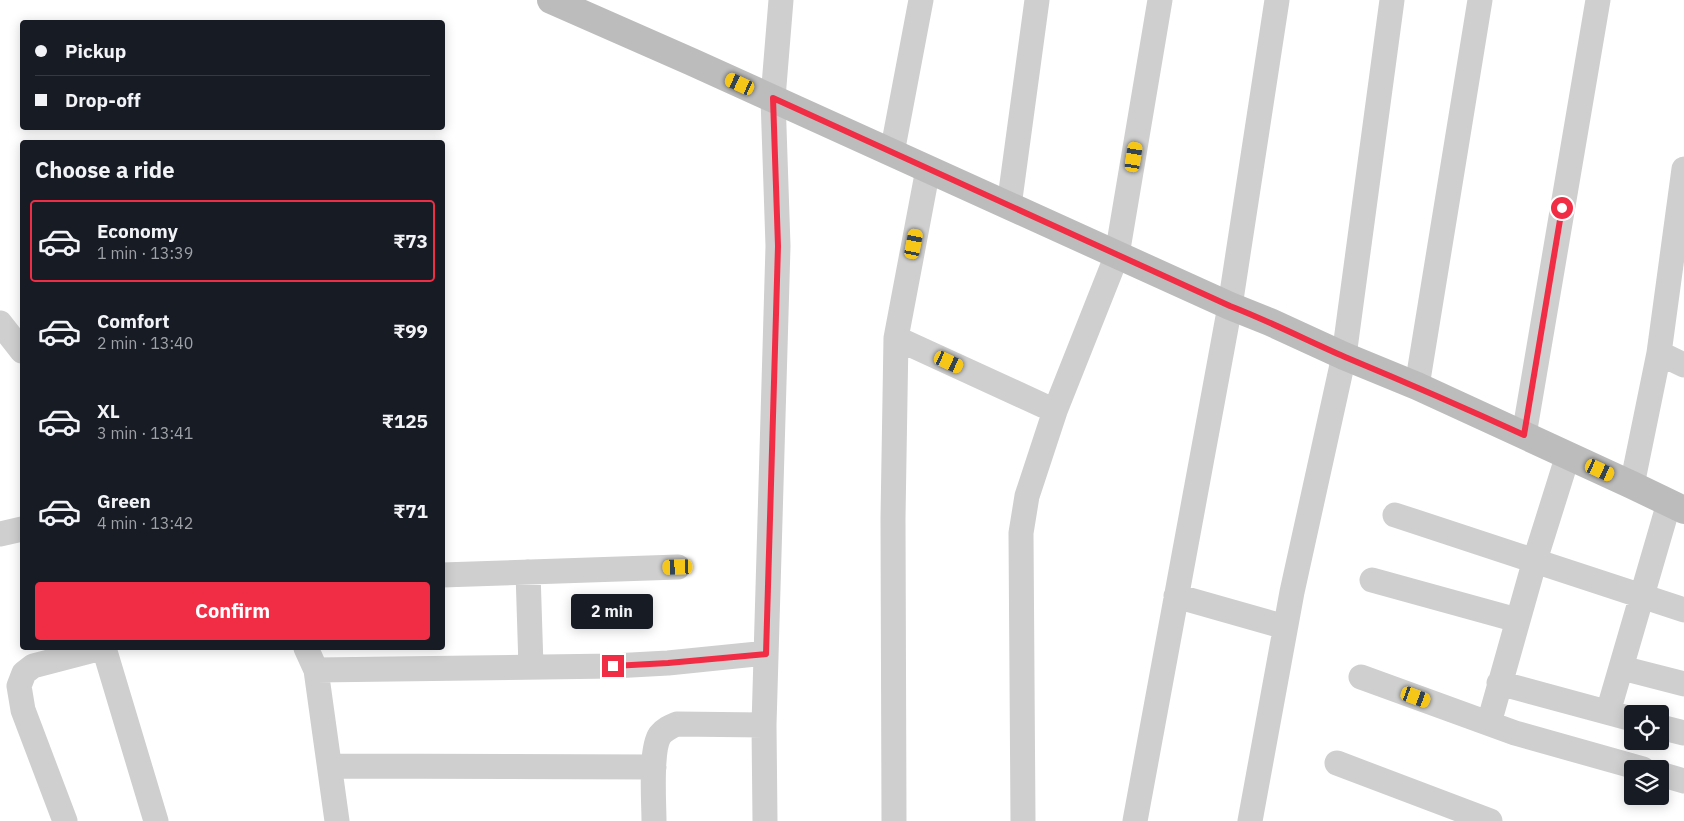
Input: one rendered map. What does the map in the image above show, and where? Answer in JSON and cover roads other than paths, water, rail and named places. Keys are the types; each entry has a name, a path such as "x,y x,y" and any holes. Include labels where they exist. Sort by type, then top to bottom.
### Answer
{"main road":[{"path":"551,0 773,98 1230,306 1417,386 1677,507"}],"street":[{"path":"765,821 764,725 778,246 773,98 781,0"},
{"path":"892,153 921,0"},
{"path":"1009,206 1037,0"},
{"path":"1023,821 1020,533 1027,496 1055,411 1117,255 1160,0"},
{"path":"1135,821 1230,306 1277,0"},
{"path":"1250,821 1285,627 1344,356 1392,0"},
{"path":"1417,386 1480,0"},
{"path":"1524,435 1598,0"},
{"path":"894,821 893,518 896,338 928,169"},
{"path":"1632,485 1659,353 1684,169"},
{"path":"0,323 20,349"},
{"path":"896,338 1055,411"},
{"path":"1659,353 1684,364"},
{"path":"1489,723 1517,620 1568,455"},
{"path":"1608,712 1642,596 1677,507"},
{"path":"1394,515 1684,610"},
{"path":"0,534 20,529"},
{"path":"445,575 678,567"},
{"path":"528,572 531,667"},
{"path":"1372,580 1517,620"},
{"path":"1176,596 1285,627"},
{"path":"65,821 23,710 19,686 24,673 33,666 95,650"},
{"path":"104,650 156,821"},
{"path":"338,821 311,658 531,667 668,663 766,654"},
{"path":"1622,668 1684,684"},
{"path":"1361,677 1515,733 1624,764"},
{"path":"1499,683 1624,717"},
{"path":"654,821 655,752 659,736 666,729 676,724 764,725"},
{"path":"1669,729 1684,733"},
{"path":"1337,763 1490,821"},
{"path":"330,766 654,767"},
{"path":"1669,777 1684,781"}]}
